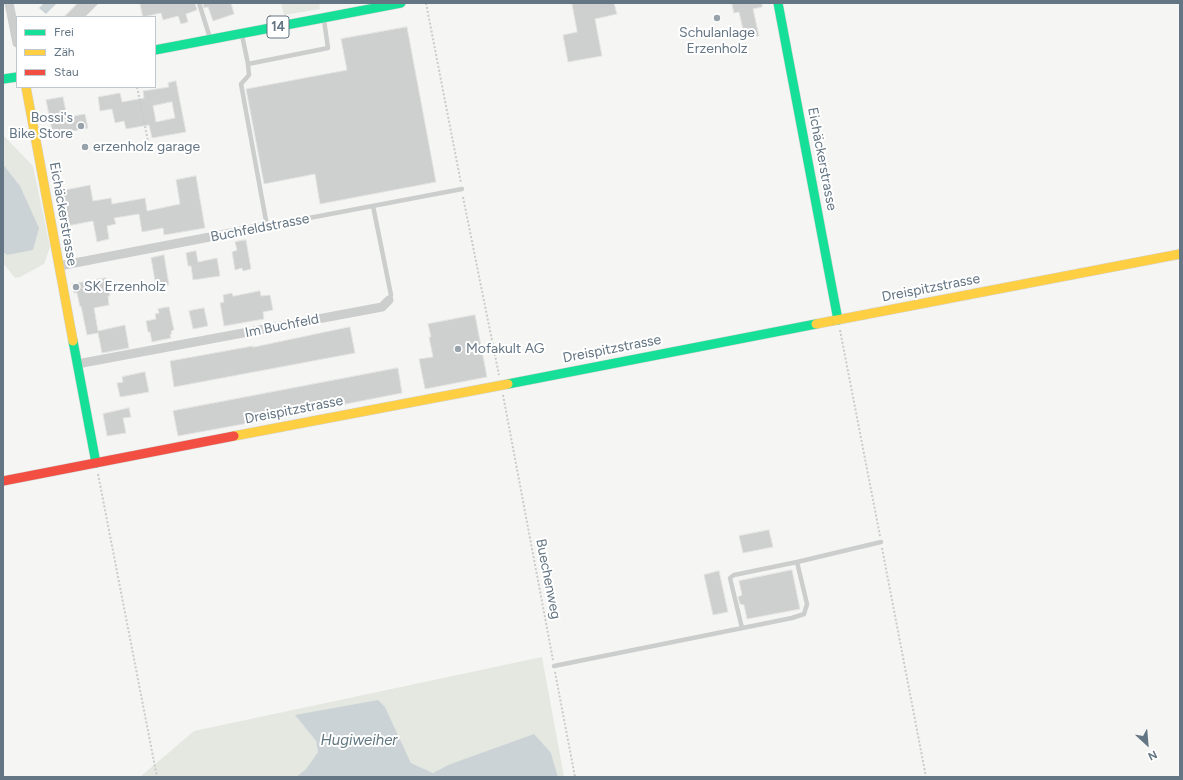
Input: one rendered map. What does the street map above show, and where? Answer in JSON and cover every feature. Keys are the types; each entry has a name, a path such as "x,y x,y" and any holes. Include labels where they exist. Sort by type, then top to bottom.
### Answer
{"street":[{"path":"9,3 16,37"},
{"name":"14","path":"156,50 401,3"},
{"name":"Eichäckerstrasse","path":"778,3 838,320"},
{"path":"3,79 16,77"},
{"name":"Eichäckerstrasse","path":"26,88 96,463"},
{"name":"Buchfeldstrasse","path":"59,266 267,226"},
{"name":"Dreispitzstrasse","path":"3,481 1180,254"},
{"name":"Im Buchfeld","path":"77,364 382,307 389,300"}],"lane":[{"path":"199,3 211,40"},
{"path":"248,64 328,48 324,18"},
{"path":"242,34 249,75 241,84 267,226"},
{"name":"Buchfeldstrasse","path":"267,226 462,189"},
{"name":"Im Buchfeld","path":"373,206 391,294 389,300"},
{"path":"742,628 730,578 734,575 881,542"},
{"path":"554,666 792,618 804,614 807,604 797,562"}],"path":[{"path":"137,88 148,141"},
{"name":"Buechenweg","path":"501,385 575,777"},
{"path":"96,463 157,777"}],"shaded area":[{"path":"281,3 319,3 320,9 284,15"},
{"path":"3,135 33,166 50,247 44,264 20,277 15,278 3,263 3,252 7,255 20,186 3,164"},
{"path":"542,657 564,777 558,777 551,753 448,765 433,773 411,763 385,707 296,716 316,741 318,752 306,769 296,777 140,777 194,731"}],"water":[{"path":"44,3 57,3 46,14 39,8"},
{"path":"3,164 20,186 39,228 33,250 7,255 3,252"},
{"name":"Hugiweiher","path":"378,700 385,707 411,763 433,773 448,765 534,734 551,753 558,777 296,777 306,769 318,752 316,741 295,715"}],"building":[{"path":"78,3 99,3 86,16 65,16"},
{"path":"140,3 195,3 197,10 186,14 188,22 181,24 178,16 163,20 161,13 143,16"},
{"path":"203,3 231,3 234,14 213,21 208,7 204,8"},
{"path":"572,3 614,3 617,14 595,19 602,56 568,62 563,35 577,32"},
{"path":"732,3 762,3 762,7 753,9 759,36 745,38 739,12 734,13"},
{"path":"407,27 436,182 320,204 315,174 264,184 246,89 347,70 341,39"},
{"path":"176,81 186,132 152,138 149,125 126,129 124,121 115,123 112,109 100,111 98,97 120,93 122,102 144,98 143,91 169,87 168,83","holes":["172,102 175,118 156,122 153,106"]},
{"path":"63,97 67,117 85,114 88,128 53,135 46,100"},
{"path":"196,176 205,228 164,235 163,228 142,232 139,214 114,218 116,224 107,226 109,239 97,242 93,221 67,226 60,191 90,185 93,201 111,198 112,204 145,198 147,211 180,204 176,180"},
{"path":"246,240 251,269 243,271 242,268 235,270 232,252 237,250 235,242"},
{"path":"196,251 198,262 217,258 220,276 193,280 191,266 188,266 186,253"},
{"path":"164,255 169,285 156,287 151,258"},
{"path":"106,278 110,296 108,296 109,305 94,308 98,331 125,325 129,348 102,353 98,333 87,335 81,306 80,307 77,293 74,293 72,284"},
{"path":"260,291 261,296 270,295 273,310 263,312 264,319 224,326 220,303 224,302 223,295 232,293 233,296"},
{"path":"169,307 174,330 171,331 171,338 152,342 146,321 156,319 155,314 159,313 158,309"},
{"path":"204,308 208,326 193,329 189,311"},
{"name":"Mofakult AG","path":"475,315 487,377 425,389 419,359 433,357 428,324"},
{"path":"350,327 355,353 174,387 170,361 253,347"},
{"path":"398,368 402,393 320,409 320,407 260,419 260,421 178,436 173,411"},
{"path":"145,372 149,392 120,397 117,383 123,382 122,377"},
{"path":"129,408 131,417 123,418 126,433 107,436 103,414"},
{"path":"769,530 773,547 743,553 739,536"},
{"path":"792,570 800,609 747,619 744,605 740,604 738,597 742,595 739,581"},
{"path":"719,571 728,612 713,615 704,575"}],"traffic: fast":[{"path":"156,50 401,3"},
{"path":"778,3 838,320"},
{"path":"3,79 16,77"},
{"path":"508,384 816,324"},
{"path":"73,341 96,463"}],"traffic: slow":[{"path":"26,88 73,341"},
{"path":"816,324 1180,254"},
{"path":"234,436 508,384"}],"traffic: jam":[{"path":"3,481 234,436"}],"place":[{"name":"Schulanlage Erzenholz","path":"717,18"},
{"name":"Bossi's Bike Store","path":"81,126"},
{"name":"erzenholz garage","path":"85,147"},
{"name":"SK Erzenholz","path":"76,287"},
{"name":"Mofakult AG","path":"458,349"}]}
